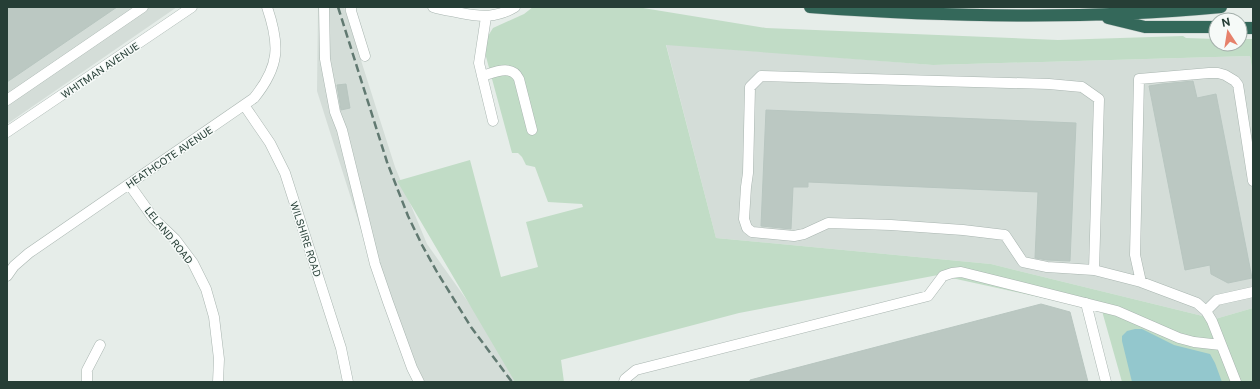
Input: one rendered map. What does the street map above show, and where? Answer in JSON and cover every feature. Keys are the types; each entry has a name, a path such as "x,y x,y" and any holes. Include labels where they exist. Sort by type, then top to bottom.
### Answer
{"highway":[{"path":"810,7 991,16 1096,14 1221,7"},
{"path":"1096,14 1144,27 1208,28"}],"street":[{"path":"7,100 143,7"},
{"name":"WHITMAN AVENUE","path":"7,132 192,7"},
{"name":"HEATHCOTE AVENUE","path":"7,276 14,266 29,253 254,98 270,74 276,50 273,26 267,7"},
{"path":"324,7 325,59 335,112 342,130 375,264 419,382"},
{"path":"351,7 365,56"},
{"path":"433,7 486,17 498,15 515,7"},
{"path":"486,17 479,63 493,121"},
{"path":"482,76 510,70 515,73 519,80 532,130"},
{"path":"1141,282 1135,255 1139,79 1209,73 1225,75 1235,81 1239,91 1253,181"},
{"path":"1094,270 1099,99 1082,86 761,76 750,87 748,173 744,219 747,228 752,232 794,236 804,234 828,223 891,225 1005,235 1023,262 1047,267 1094,270 1141,282 1197,302 1206,311 1212,321 1236,382"},
{"name":"WILSHIRE ROAD","path":"244,106 270,143 285,173 341,348 348,382"},
{"name":"LELAND ROAD","path":"129,184 154,219 175,240 193,263 206,289 214,317 218,359 218,382"},
{"path":"624,382 624,379 636,370 928,296 943,276 961,272 1117,310 1186,340 1221,345"},
{"path":"1206,311 1217,300 1253,292"},
{"path":"1086,303 1106,382"},
{"path":"87,382 87,370 100,345"}],"shaded area":[{"path":"7,7 177,7 7,124"},
{"path":"344,7 395,167 427,244 525,382 415,382 376,277 317,91 318,8"},
{"path":"666,44 933,65 1250,56 1253,75 1253,308 1215,319 991,264 716,238"}],"green space":[{"path":"533,7 637,7 766,28 1058,40 1183,36 1186,38 1208,39 1208,52 1248,52 1248,39 1253,39 1253,75 1250,56 933,65 666,45 716,238 991,264 1215,319 1253,308 1253,382 1122,382 1102,311 938,275 739,313 561,360 564,382 515,382 397,181 470,160 501,277 538,267 526,222 583,207 582,204 548,202 535,167 526,165 518,153 512,153 485,53 488,36 493,28 524,14"}],"water":[{"path":"1142,329 1174,345 1210,354 1222,382 1132,382 1122,336 1127,331"}],"building":[{"path":"7,7 117,7 7,82"},
{"path":"1193,81 1197,98 1216,94 1252,278 1228,283 1211,274 1210,265 1185,270 1149,86"},
{"path":"346,84 350,108 341,110 337,85"},
{"path":"766,110 1076,123 1070,261 1035,258 1038,192 808,182 808,187 793,187 791,229 761,226"},
{"path":"1041,304 1070,312 1088,382 750,382 750,380"}],"railway":[{"path":"338,7 387,162 408,216 437,272 471,327 512,382"}]}
